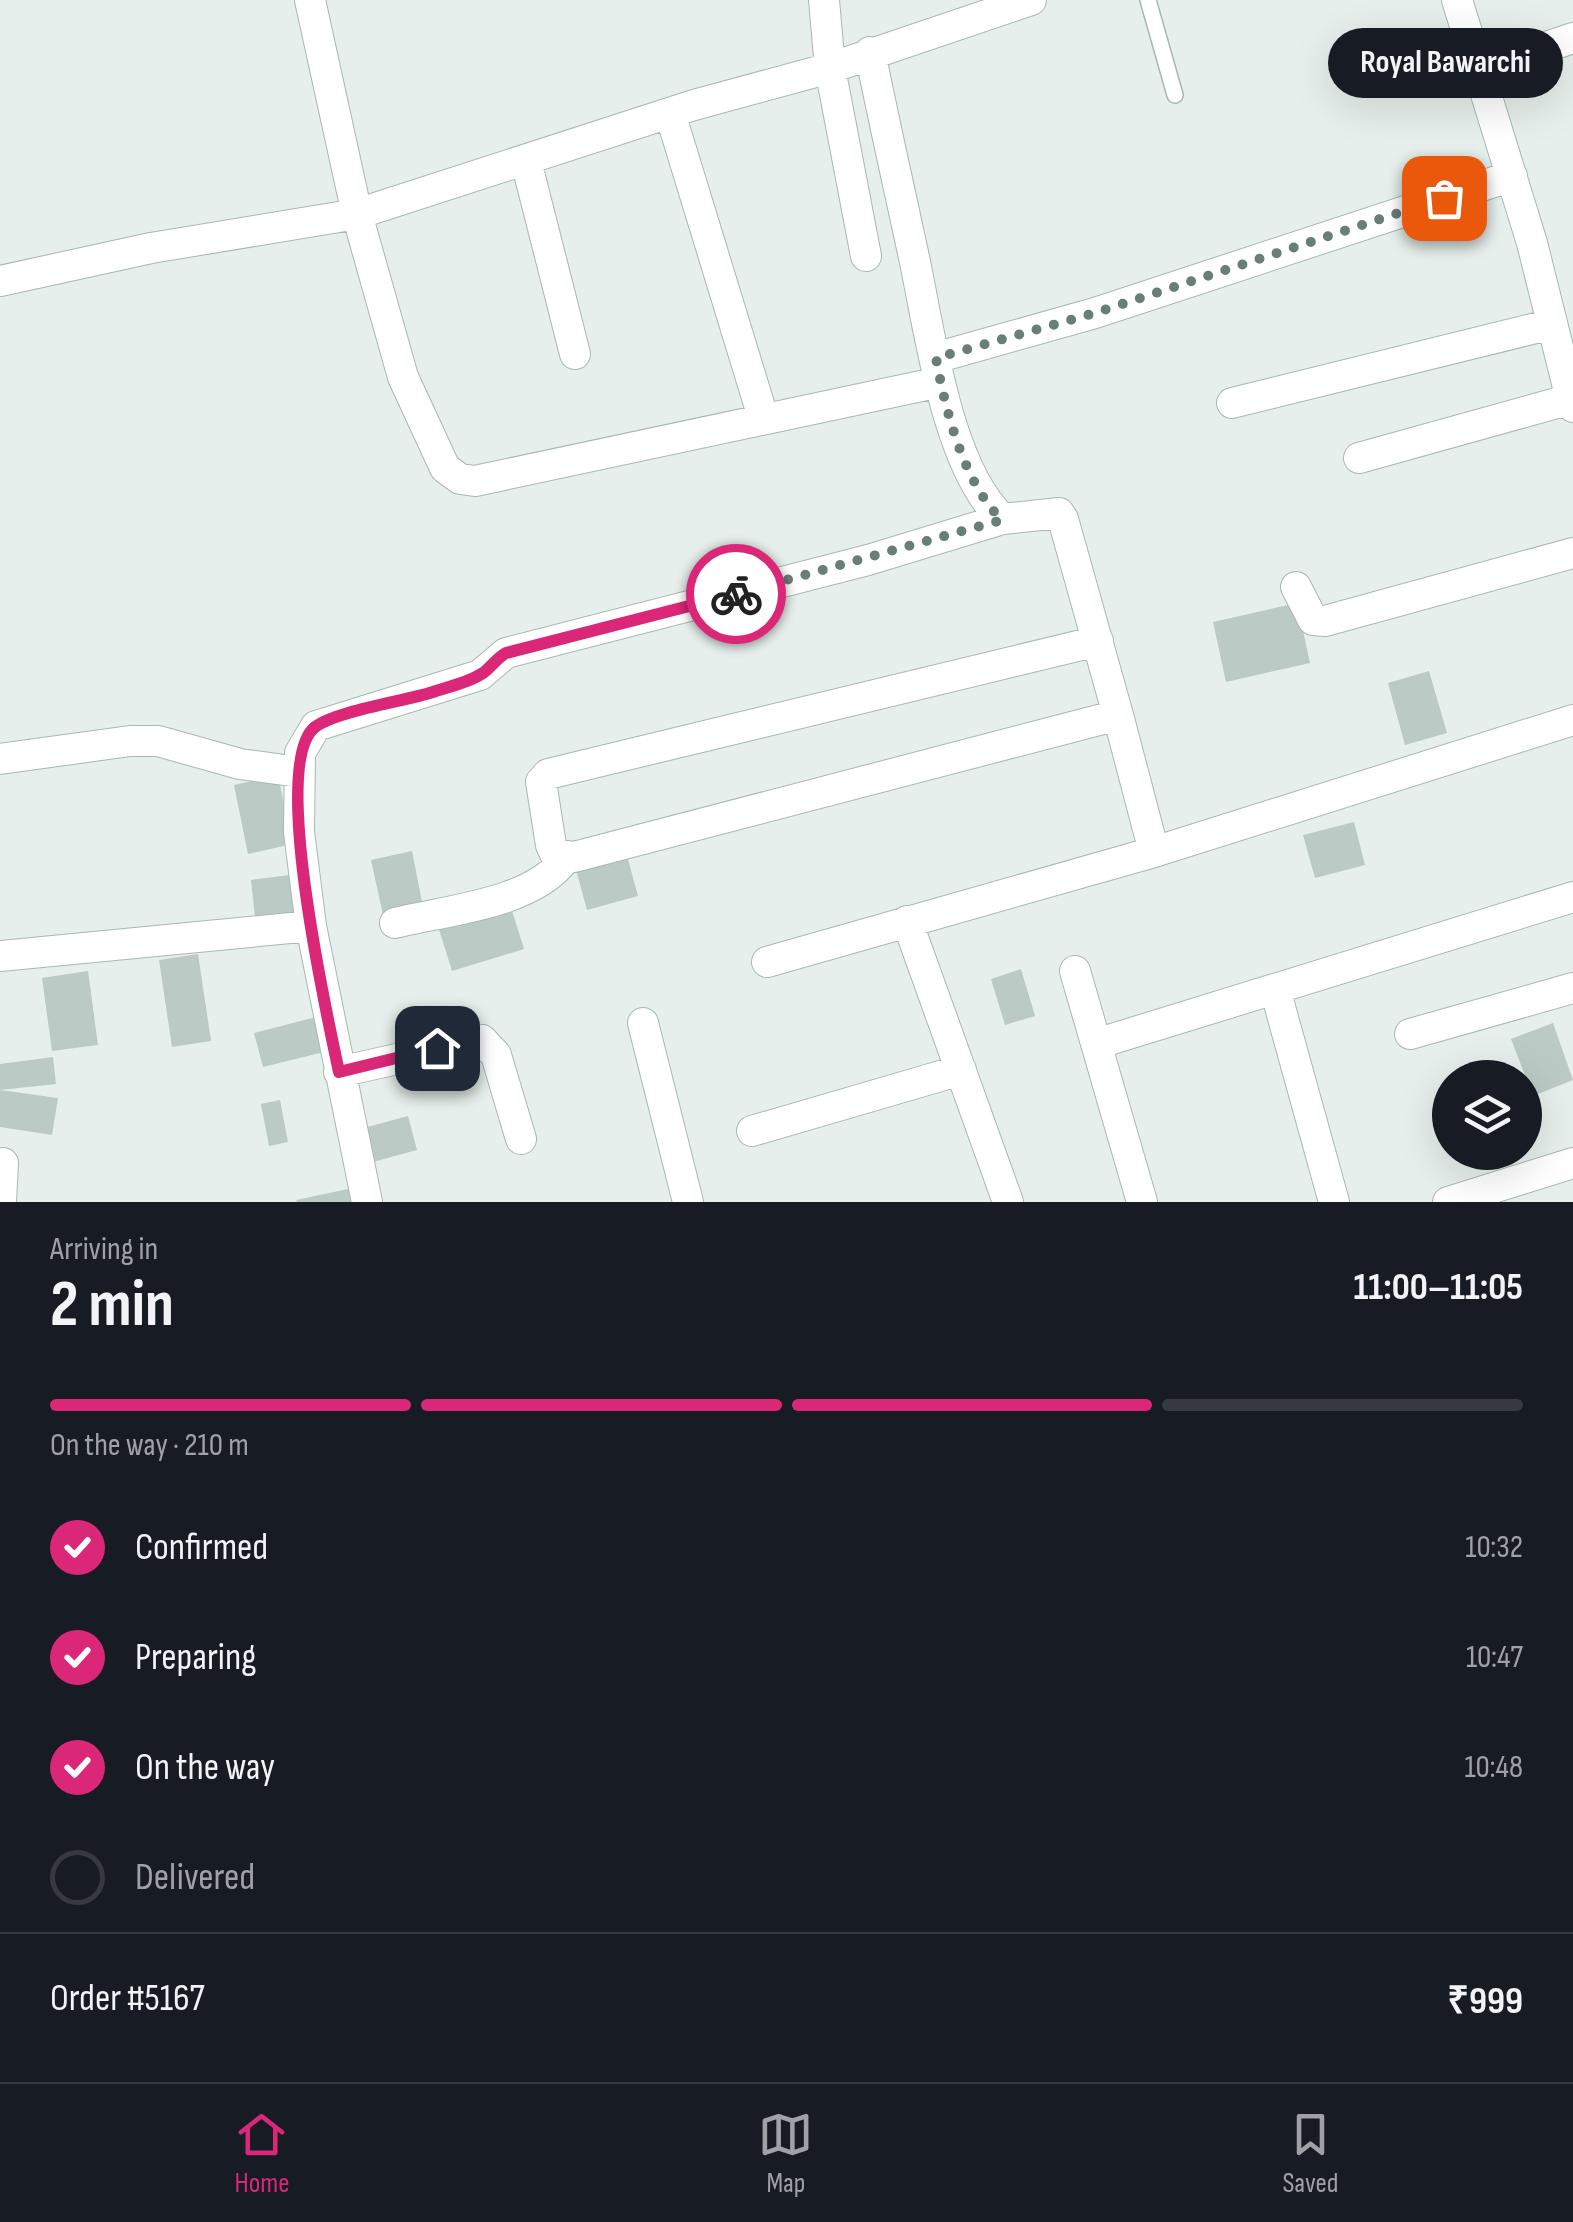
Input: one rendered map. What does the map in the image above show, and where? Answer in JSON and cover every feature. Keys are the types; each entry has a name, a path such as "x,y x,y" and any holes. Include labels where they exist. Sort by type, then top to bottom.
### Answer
{"street":[{"path":"310,0 357,214 403,377 440,458 460,479 475,481 553,465 763,417 938,370 1095,313 1512,176"},
{"path":"824,0 830,68 866,256"},
{"path":"0,281 151,248 357,214 670,113 830,68 1031,0"},
{"path":"1359,458 1572,403 1561,341 1457,0"},
{"path":"1479,70 1573,38"},
{"path":"870,52 938,370 973,482 984,503 1002,520"},
{"path":"670,113 763,417"},
{"path":"526,161 575,354"},
{"path":"1232,403 1561,341"},
{"path":"368,1202 311,926 299,832 300,752 316,726 480,675 506,653 868,560 1002,520 1059,513 1154,852"},
{"path":"1296,587 1313,620 1325,621 1573,553"},
{"path":"1098,642 548,774 541,782 551,845 555,854 565,858 1118,714"},
{"path":"767,962 1154,852 1573,720"},
{"path":"0,759 130,741 158,742 240,764 299,772"},
{"path":"395,923 529,890 554,874 565,858"},
{"path":"1096,1044 1573,897"},
{"path":"907,921 1008,1202"},
{"path":"2,947 311,926"},
{"path":"1076,970 1142,1202"},
{"path":"1410,1034 1573,988"},
{"path":"1275,989 1334,1202"},
{"path":"643,1023 688,1202"},
{"path":"339,1072 482,1040 496,1056 521,1139"},
{"path":"752,1130 960,1070"},
{"path":"1,1202 3,1163"},
{"path":"1448,1202 1573,1163"}],"lane":[{"path":"1148,0 1175,95"}],"building":[{"path":"1297,603 1310,663 1226,682 1213,622"},
{"path":"1429,671 1447,733 1405,745 1388,683"},
{"path":"278,775 292,844 248,854 234,785"},
{"path":"1354,822 1365,865 1315,878 1303,835"},
{"path":"412,851 423,907 383,915 371,860"},
{"path":"626,852 638,896 587,910 575,866"},
{"path":"298,874 303,921 256,926 251,880"},
{"path":"509,901 524,949 452,971 437,923"},
{"path":"198,954 211,1041 172,1047 159,960"},
{"path":"1021,969 1035,1016 1005,1025 991,979"},
{"path":"88,971 98,1045 52,1051 42,978"},
{"path":"320,1016 328,1051 263,1067 254,1033"},
{"path":"1553,1023 1573,1080 1542,1092 1542,1060 1519,1060 1511,1039"},
{"path":"53,1057 56,1084 0,1090 0,1064"},
{"path":"0,1090 58,1098 52,1135 0,1127"},
{"path":"280,1100 288,1142 269,1146 261,1104"},
{"path":"408,1116 417,1150 373,1162 364,1128"},
{"path":"353,1188 356,1202 296,1200"}],"way so far":[{"path":"736,594 1002,520 984,503 973,482 940,382 936,358 1095,313 1444,198"}],"place":[{"name":"Royal Bawarchi","path":"1444,198"}],"route":[{"path":"437,1048 339,1072 311,926 299,832 297,791 300,752 306,738 316,726 336,718 434,692 480,675 506,653 736,594"}]}
